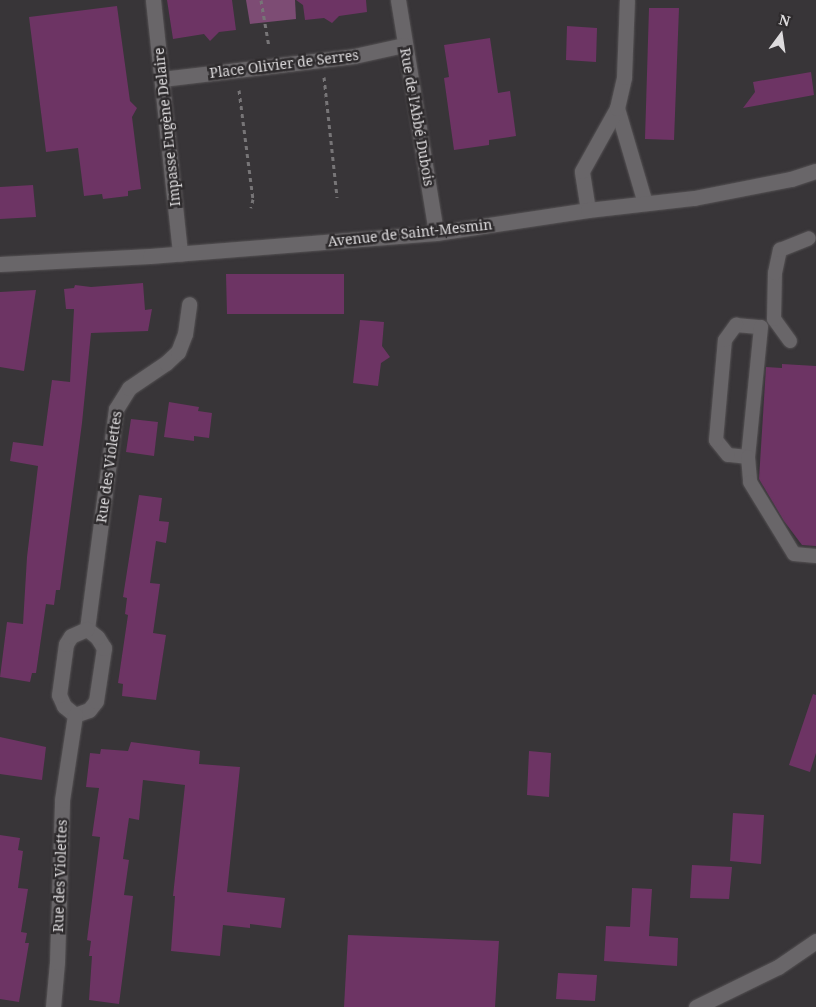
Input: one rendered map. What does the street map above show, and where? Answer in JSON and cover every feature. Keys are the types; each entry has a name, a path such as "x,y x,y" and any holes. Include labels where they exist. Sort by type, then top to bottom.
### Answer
{"street":[{"name":"Impasse Eugène Delaire","path":"152,0 180,254"},
{"name":"Rue de l'Abbé Dubois","path":"398,0 436,234"},
{"path":"588,210 582,171 617,108 624,76 627,0"},
{"name":"Place Olivier de Serres","path":"162,79 354,56 404,45"},
{"path":"617,108 645,203"},
{"name":"Avenue de Saint-Mesmin","path":"0,264 180,254 436,234 588,210 694,198 792,179 816,172"},
{"name":"Rue des Violettes","path":"87,629 116,409 129,388 166,364 178,352 185,334 189,304"},
{"path":"87,629 97,637 104,648 96,701 89,710 75,715 64,706 59,695 66,644 71,636 87,629"},
{"name":"Rue des Violettes","path":"53,1007 57,962 62,800 75,715"},
{"path":"696,1007 778,967 816,941"}],"lane":[{"path":"790,341 774,319 774,273 780,250 810,238"},
{"path":"748,457 728,455 716,440 725,340 736,325 761,327 748,457 750,482 794,554 816,556"}],"path":[{"path":"261,0 272,65"},
{"path":"322,59 337,197"},
{"path":"236,69 253,199 251,208"}],"shaded area":[{"path":"246,0 295,0 296,19 250,24"}],"building":[{"path":"167,0 232,0 236,30 219,32 210,41 204,34 173,39"},
{"path":"296,0 366,0 367,12 339,16 332,23 324,18 305,20 303,5"},
{"path":"117,6 130,101 137,108 132,117 141,189 128,191 128,196 103,199 102,194 84,196 78,148 46,152 29,17"},
{"path":"649,8 679,8 674,140 645,139"},
{"path":"567,26 597,28 596,62 566,60"},
{"path":"490,38 498,93 510,91 516,136 489,140 489,145 454,150 444,78 449,77 444,45"},
{"path":"811,72 814,95 743,108 755,92 753,82"},
{"path":"33,185 36,217 0,219 0,187"},
{"path":"226,274 344,274 344,314 227,314"},
{"path":"143,283 145,310 152,309 148,331 91,333 82,423 60,590 56,590 54,605 46,604 36,673 32,673 30,682 0,677 7,622 23,624 27,557 38,466 10,461 13,442 43,446 52,380 70,382 74,309 66,309 64,289 74,288 75,285 91,287"},
{"path":"36,290 24,371 0,367 0,292"},
{"path":"360,320 384,322 382,346 390,357 381,363 378,386 353,383"},
{"path":"782,364 816,366 816,546 802,545 784,521 759,479 766,367 782,368"},
{"path":"169,402 199,407 198,411 212,413 209,438 194,436 194,441 164,437"},
{"path":"131,419 158,422 154,456 126,452"},
{"path":"139,495 162,498 159,521 169,522 166,543 156,541 150,583 160,584 153,633 166,635 156,700 122,696 123,684 118,683 128,615 125,614 127,598 123,597"},
{"path":"813,694 816,695 816,753 810,772 789,765"},
{"path":"0,737 46,747 42,780 0,774"},
{"path":"131,742 200,751 199,764 240,767 227,892 285,898 281,928 250,924 250,928 223,925 220,956 171,951 175,896 173,896 185,785 143,780 139,820 129,818 123,859 129,860 124,895 133,896 119,1004 89,1000 92,956 89,956 91,941 87,940 100,837 92,836 99,788 86,787 90,753 100,754 101,749 128,751"},
{"path":"529,751 551,753 549,797 527,795"},
{"path":"733,813 764,815 761,864 730,861"},
{"path":"0,835 20,838 18,850 23,851 18,888 28,889 21,932 27,933 25,943 29,943 19,1002 0,999"},
{"path":"692,865 732,867 729,899 690,898"},
{"path":"632,888 652,889 649,936 678,938 677,966 604,961 606,926 630,927"},
{"path":"348,935 499,941 495,1007 344,1007"},
{"path":"558,973 597,975 595,1001 556,999"}]}
